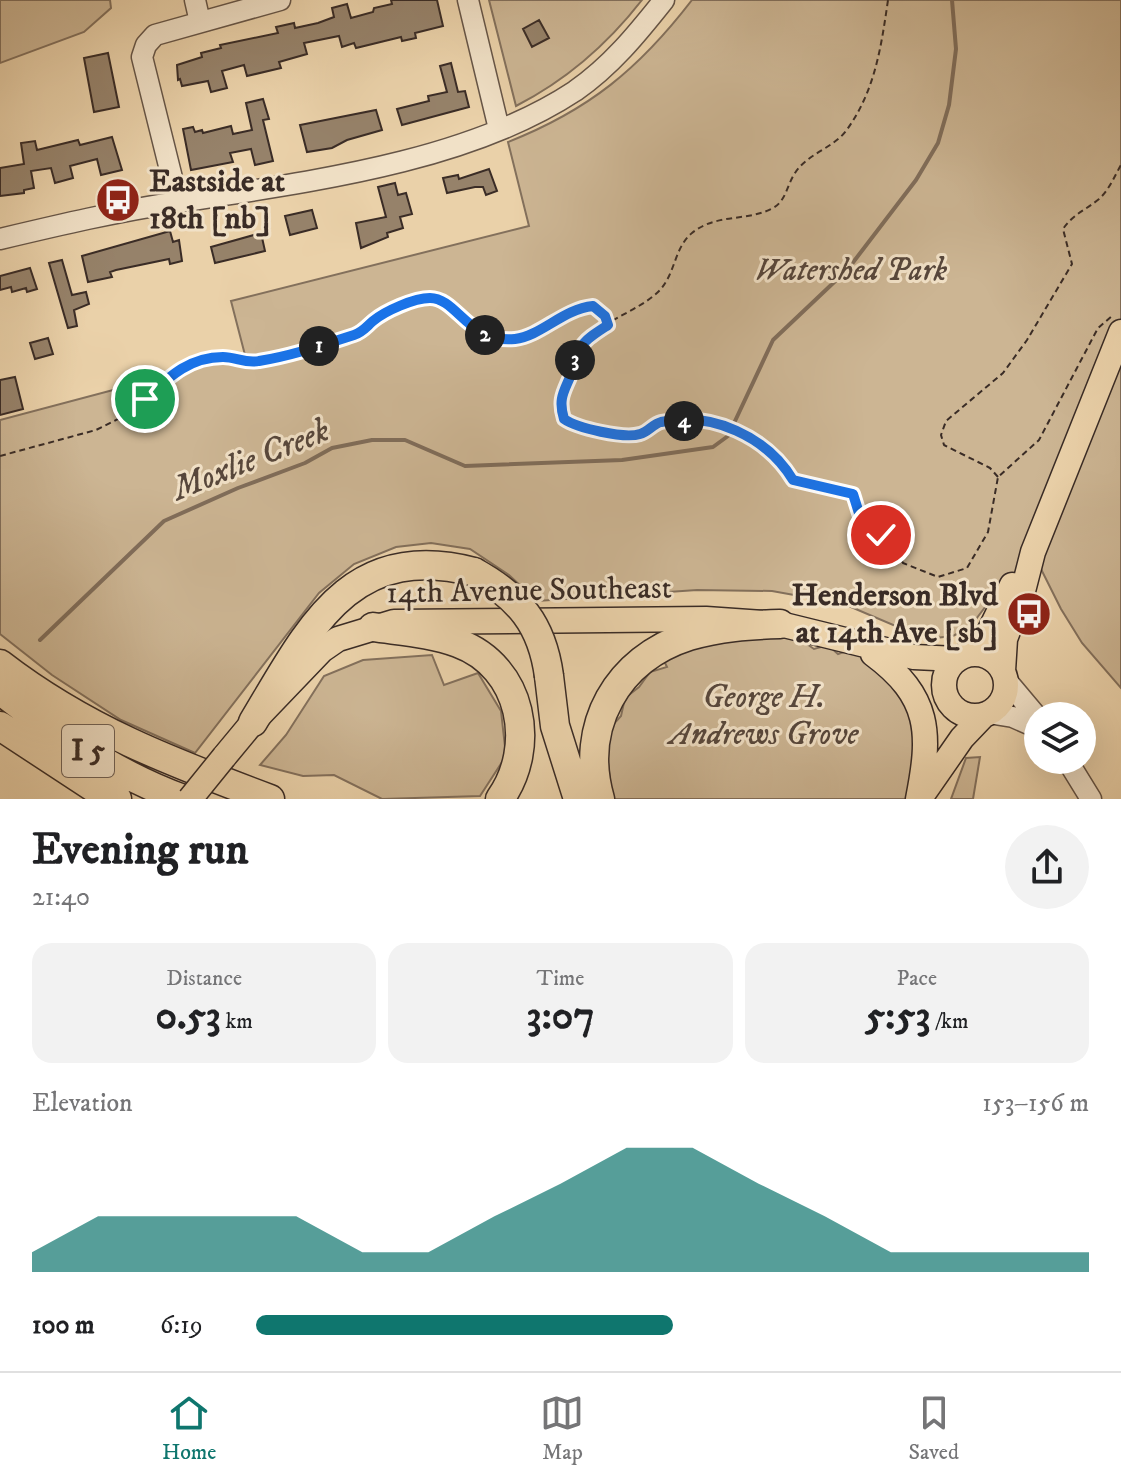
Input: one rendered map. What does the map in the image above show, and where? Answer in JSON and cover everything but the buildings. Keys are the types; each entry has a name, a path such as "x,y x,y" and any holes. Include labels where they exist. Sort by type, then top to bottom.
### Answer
{"highway":[{"path":"253,722 294,654 331,606 356,583 379,572 404,566 432,565 474,572 519,604 546,654 555,726 578,799"},
{"path":"600,799 593,755 597,726 611,695 630,669 656,651 686,637 724,628 780,624"},
{"path":"373,627 459,643 496,669 518,710 522,741 514,774 500,799"},
{"path":"0,664 31,688 122,742 270,799"},
{"name":"I 5","path":"0,690 46,726 151,787 183,799"},
{"name":"I 5","path":"0,726 96,789 117,799"}],"main road":[{"path":"919,799 962,738 1004,698 1005,639 1023,591 1033,552 1121,332"},
{"path":"919,799 943,741 946,674 989,632 1003,600 1033,552"},
{"name":"14th Avenue Southeast","path":"190,799 253,722 322,650 338,639 394,622 677,619 780,624 914,657 961,657"},
{"name":"14th Avenue Southeast","path":"844,640 928,677 947,698"},
{"path":"873,654 901,676 917,700 922,715 927,747 919,799"},
{"path":"961,657 983,654 991,657 1005,676"},
{"path":"947,698 965,714 986,714"}],"street":[{"path":"195,0 200,22"},
{"path":"178,202 146,78 142,57 146,45 155,35 280,0"},
{"path":"468,0 499,129"},
{"path":"0,239 178,202 264,190 461,143 538,111 596,74 633,40 664,0"},
{"path":"1005,676 1025,702"},
{"path":"986,714 1013,717 1024,722"},
{"path":"1076,774 1091,799"}],"path":[{"path":"888,0 875,80 844,135 816,153 795,172 784,198 774,208 709,222 692,233 679,247 674,266 661,289 638,308 587,338 576,351 574,368 562,390 559,403 564,419 575,426 629,435 642,434 657,423 666,422 693,421 736,429 784,464 793,480 853,494 863,526 891,542 903,563 916,571 938,577 967,568 988,532 998,477 1039,440 1098,328 1108,317 1121,315"},
{"path":"998,477 990,468 944,445 941,435 946,421 1003,373 1027,340 1072,264 1063,229 1071,217 1106,191 1121,165"},
{"path":"0,456 96,430 132,412 178,369 193,362 225,357 257,362 305,350 360,333 384,314 430,298 440,301 475,331 500,339 520,338 583,307 593,306 605,316 608,325"}],"green space":[{"path":"0,0 110,0 111,8 84,32 0,63"},
{"path":"489,0 642,0 615,32 585,60 552,85 516,106"},
{"name":"Watershed Park","path":"692,0 1121,0 1121,688 1082,643 1033,553 1000,607 989,602 970,627 953,636 926,639 844,604 772,591 697,590 537,601 509,575 470,549 431,543 396,547 354,564 319,593 195,753 121,720 52,675 0,634 0,420 245,355 231,301 529,226 508,142 563,116 610,85 652,47"},
{"name":"George H. Andrews Grove","path":"791,633 814,649 828,645 838,654 852,649 865,654 918,711 910,799 612,799 607,754 610,728 621,716 625,698 639,687 650,672 667,667 664,661 680,641"},
{"path":"432,655 444,685 478,673 501,711 506,756 480,796 382,799 334,775 303,776 260,765 286,735 324,676 363,660"},
{"path":"980,757 973,799 951,799 966,758"}],"waterway":[{"name":"Moxlie Creek","path":"40,640 164,521 305,463 332,448 372,440 405,440 465,466 622,460 713,447 728,436 773,340 848,269 916,180 938,143 949,105 956,49 952,0"}],"place":[{"name":"Eastside at 18th [nb]","path":"118,200"},
{"name":"Henderson Blvd at 14th Ave [sb]","path":"1029,614"}],"route":[{"path":"145,399 178,369 193,362 225,357 241,362 257,362 316,347 360,333 384,314 430,298 440,301 475,331 500,339 520,338 561,315 593,306 605,316 608,325 587,338 576,351 574,368 559,403 564,419 575,426 629,435 642,434 657,423 666,422 693,421 736,429 784,464 793,480 828,491 853,494 863,526 881,535"}]}
